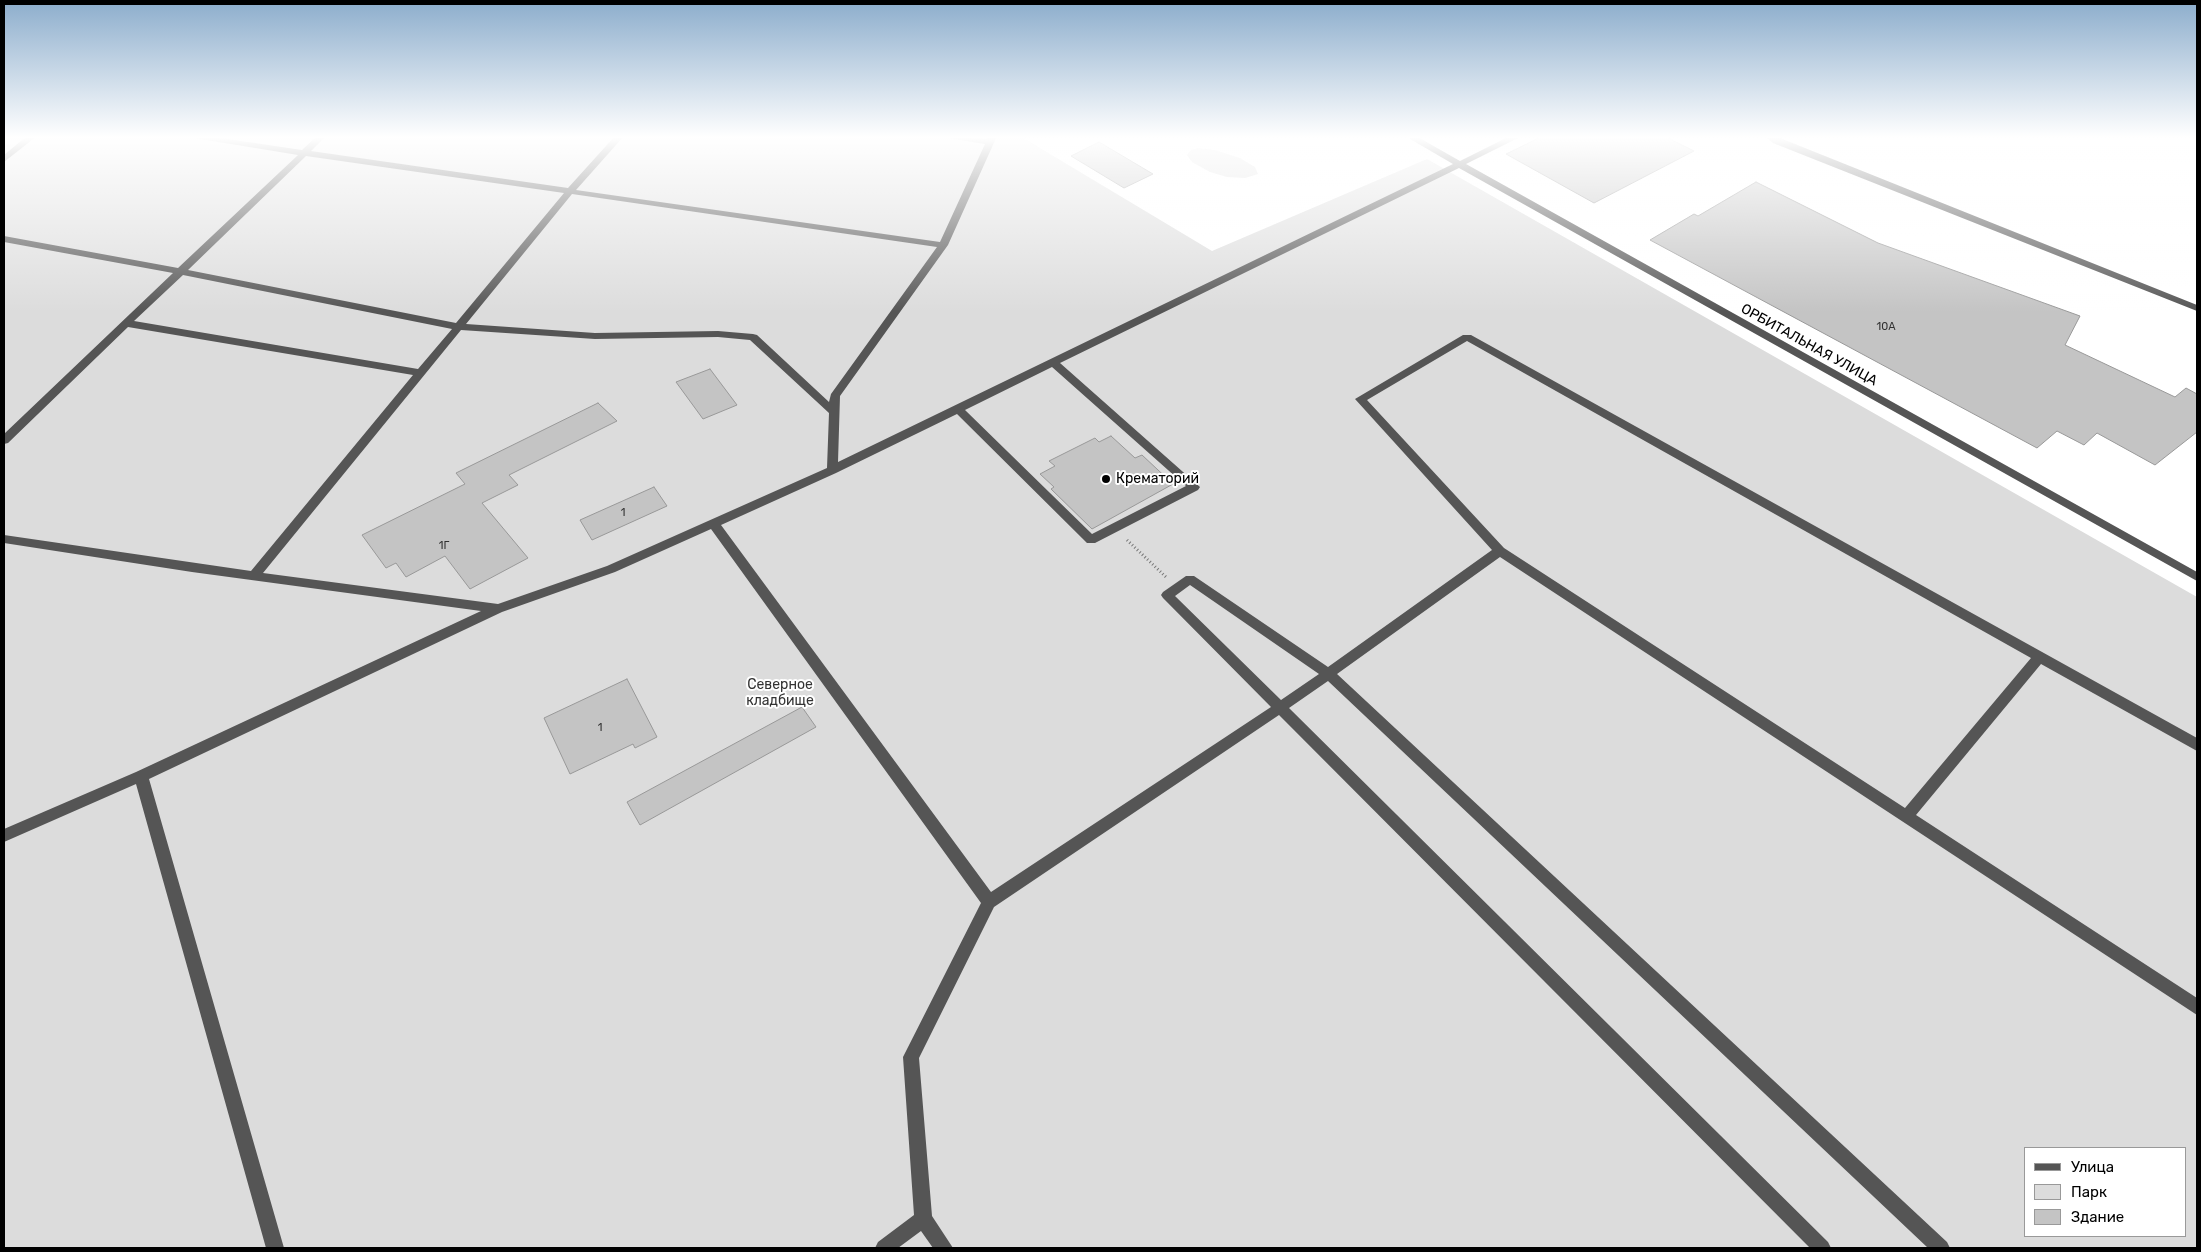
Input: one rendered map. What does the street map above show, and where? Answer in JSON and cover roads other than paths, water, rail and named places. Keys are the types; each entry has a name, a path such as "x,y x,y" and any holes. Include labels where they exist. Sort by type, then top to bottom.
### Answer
{"street":[{"path":"4,440 260,194"},
{"path":"255,575 567,194"},
{"path":"601,194 944,245"},
{"path":"832,470 835,396 944,245 966,194"},
{"path":"4,836 141,776 498,609 611,568 832,470 1400,194"},
{"name":"ОРБИТАЛЬНАЯ УЛИЦА","path":"1510,194 2197,577"},
{"path":"1911,194 2197,308"},
{"path":"4,239 180,271 459,327 595,336 718,334 753,337 834,412"},
{"path":"125,323 421,373"},
{"path":"2197,744 1468,338 1360,399 1500,551 2197,1007"},
{"path":"958,409 1091,540 1194,487 1053,363"},
{"path":"712,523 989,902"},
{"path":"4,539 192,568 498,609"},
{"path":"944,1248 923,1219 910,1057 989,902 1280,708 1500,551"},
{"path":"1822,1248 1167,595 1190,579 1329,674 1941,1248"},
{"path":"1907,816 2040,657"},
{"path":"141,776 275,1248"},
{"path":"884,1248 923,1219"}],"place":[{"name":"Крематорий","path":"1106,479"}],"park label":[{"name":"Северное кладбище","path":"780,694"}]}
